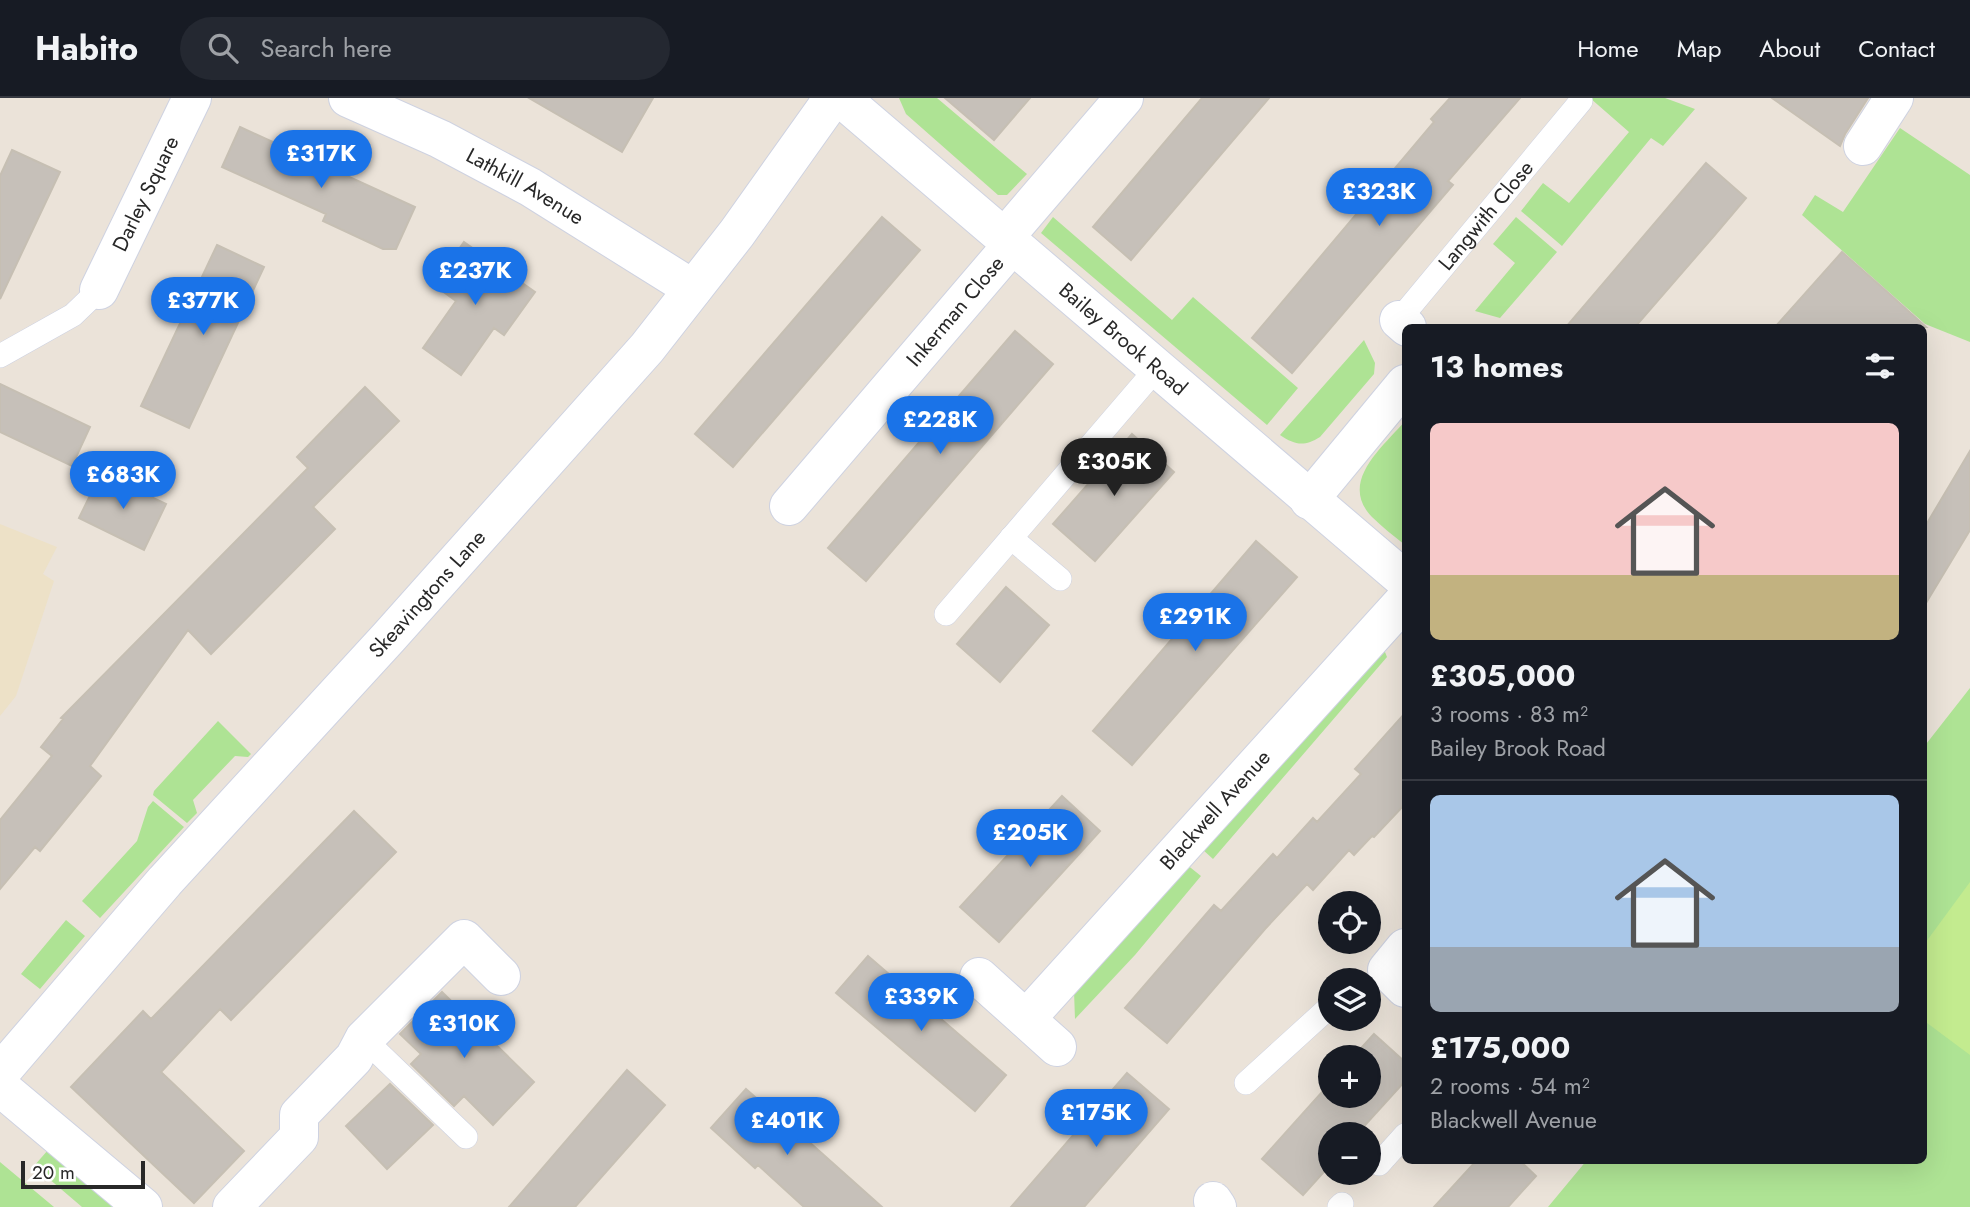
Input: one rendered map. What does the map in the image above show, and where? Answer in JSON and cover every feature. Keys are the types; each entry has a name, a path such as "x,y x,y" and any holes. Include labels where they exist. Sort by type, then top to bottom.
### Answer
{"street":[{"name":"Darley Square","path":"99,290 192,98"},
{"name":"Lathkill Avenue","path":"348,98 440,139 530,187 694,289"},
{"name":"Skeavingtons Lane","path":"0,1073 164,881 399,627 647,348 780,175 833,98"},
{"name":"Bailey Brook Road","path":"841,98 1402,578"},
{"name":"Inkerman Close","path":"789,506 1124,98"},
{"path":"1863,146 1894,98"},
{"path":"1309,500 1402,388"},
{"name":"Blackwell Avenue","path":"1026,1019 1402,603"},
{"path":"232,1207 299,1137 299,1115 354,1058 364,1039 464,939 501,976"},
{"path":"979,977 1057,1047"},
{"path":"0,1087 143,1207"}],"lane":[{"name":"Langwith Close","path":"1403,324 1581,100"},
{"path":"0,356 74,315 99,290"},
{"path":"946,614 1157,368"},
{"path":"1011,538 1060,579"},
{"path":"1246,1083 1318,1017"},
{"path":"364,1039 466,1137"},
{"path":"1381,1162 1402,1138"}],"shaded area":[{"path":"0,524 57,547 43,574 54,581 16,696 0,716"}],"green space":[{"path":"899,98 937,98 1027,174 1007,195 998,195 906,114"},
{"path":"1590,98 1665,98 1695,109 1663,146 1651,138 1562,246 1521,211 1543,183 1569,203 1629,132"},
{"path":"1900,128 1970,175 1970,342 1925,324 1802,215 1815,195 1843,212"},
{"path":"1053,217 1172,320 1193,297 1298,388 1267,425 1041,233"},
{"path":"1516,217 1557,252 1500,318 1475,311 1515,263 1493,244"},
{"path":"1364,340 1375,363 1374,374 1320,437 1300,444 1280,435"},
{"path":"1402,424 1402,543 1372,517 1363,504 1360,491 1362,478 1376,454"},
{"path":"1383,647 1387,657 1213,859 1202,849"},
{"path":"1970,688 1970,1207 1548,1207 1584,1164 1927,1164 1927,743"},
{"path":"218,721 251,754 248,757 235,756 193,800 197,813 187,823 153,795 154,791"},
{"path":"153,801 184,827 100,918 82,901 137,841 148,807"},
{"path":"1186,864 1201,876 1135,955 1075,1019 1074,991"},
{"path":"1970,882 1970,1055 1927,1023 1927,941"},
{"path":"66,920 85,936 40,989 21,974"},
{"path":"48,1150 116,1207 82,1207 34,1166"},
{"path":"0,1162 54,1207 0,1207"}],"building":[{"path":"529,98 653,98 622,152"},
{"path":"945,98 1030,98 994,140"},
{"path":"1202,98 1269,98 1131,260 1093,227"},
{"path":"1450,98 1520,98 1448,181 1453,185 1292,373 1252,338 1434,122 1431,119"},
{"path":"1772,98 1868,98 1840,146"},
{"path":"240,127 415,207 396,249 383,249 323,221 326,214 222,167"},
{"path":"12,150 60,172 0,299 0,176"},
{"path":"1706,163 1746,198 1638,324 1569,324"},
{"path":"882,217 920,250 733,467 695,434"},
{"path":"464,242 535,292 504,335 494,328 461,375 423,348 456,301 434,285"},
{"path":"217,245 264,267 189,428 141,406"},
{"path":"1842,252 1923,324 1778,324"},
{"path":"1015,331 1053,364 866,581 828,548"},
{"path":"0,384 90,427 72,466 0,432"},
{"path":"365,387 399,421 313,507 335,529 211,654 188,630 90,766 101,776 40,851 35,847 0,889 0,820 52,756 41,747 63,719 61,718 308,468 297,457"},
{"path":"1132,434 1174,472 1095,561 1053,524"},
{"path":"1970,451 1970,530 1927,601 1927,523"},
{"path":"101,473 166,504 144,550 79,518"},
{"path":"1256,541 1297,577 1132,765 1093,731"},
{"path":"1006,587 1049,625 1000,682 957,644"},
{"path":"1402,716 1402,807 1354,855 1349,850 1313,890 1307,884 1167,1043 1125,1008 1214,905 1221,911 1273,854 1277,858 1313,818 1317,822 1361,774 1355,769"},
{"path":"1062,796 1100,831 999,942 960,907"},
{"path":"354,811 396,852 231,1020 220,1009 161,1072 244,1151 194,1203 71,1087 143,1011 151,1019"},
{"path":"868,956 1006,1075 975,1111 836,993"},
{"path":"442,992 534,1082 493,1125 464,1096 454,1106 411,1064 421,1054 400,1034"},
{"path":"1374,1034 1402,1059 1402,1084 1381,1108 1381,1045 1364,1045"},
{"path":"627,1070 665,1105 575,1207 509,1207"},
{"path":"1127,1073 1169,1109 1084,1207 1011,1207"},
{"path":"390,1084 433,1125 387,1169 346,1126"},
{"path":"746,1089 882,1207 804,1207 758,1165 755,1168 711,1128"},
{"path":"1318,1096 1318,1108 1381,1108 1368,1122 1318,1122 1318,1178 1303,1195 1262,1159"},
{"path":"1473,1164 1523,1164 1536,1176 1508,1207 1434,1207"}]}
